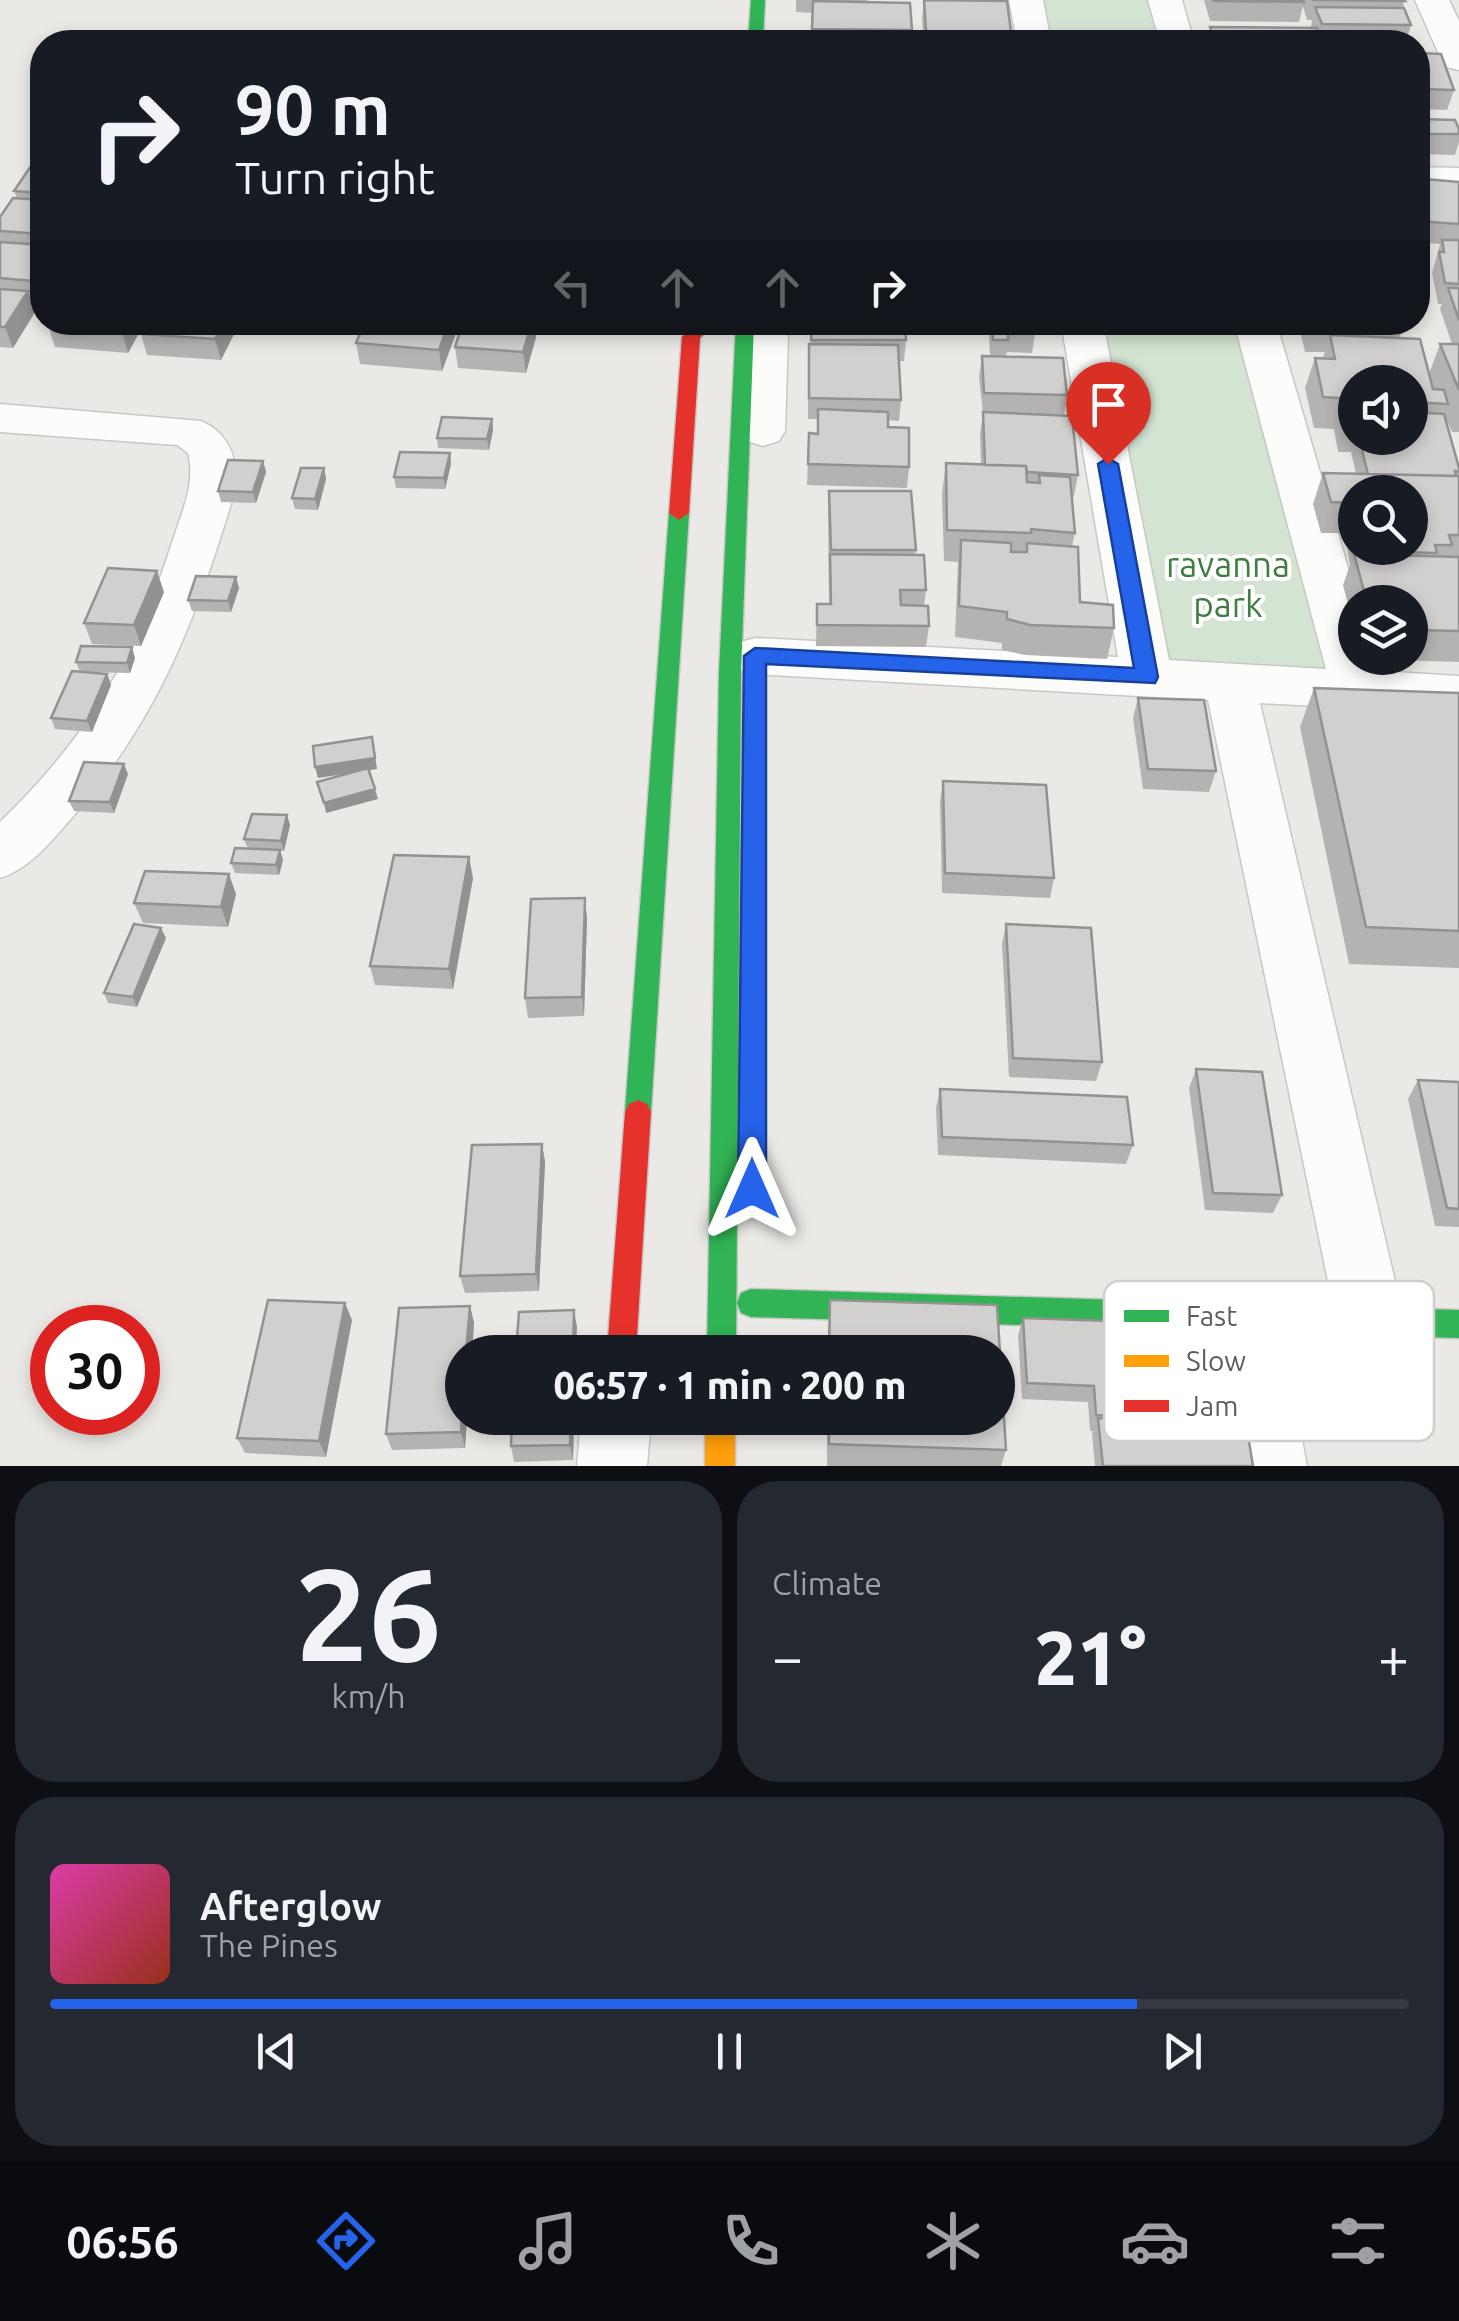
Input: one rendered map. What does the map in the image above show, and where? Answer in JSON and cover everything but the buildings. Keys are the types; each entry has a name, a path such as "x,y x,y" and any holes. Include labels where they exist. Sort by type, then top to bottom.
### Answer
{"street":[{"path":"757,30 758,0"},
{"path":"1026,0 1032,30"},
{"path":"1165,0 1174,30"},
{"path":"1432,0 1459,59"},
{"path":"1430,179 1459,180"},
{"path":"622,1335 693,335"},
{"path":"722,1335 730,673 744,335"},
{"path":"767,335 755,656 751,1328 1104,1321"},
{"path":"1084,335 1147,677"},
{"path":"1259,335 1358,691"},
{"path":"0,418 184,431 202,437 211,448 215,467 212,491 158,650 136,690 91,756 0,856"},
{"path":"755,656 1459,695"},
{"path":"1230,683 1361,1281"},
{"path":"1434,1323 1459,1324"},
{"path":"612,1466 615,1435"},
{"path":"720,1435 720,1466"},
{"path":"750,1435 750,1466"},
{"path":"1267,1441 1272,1466"}],"green space":[{"path":"1019,0 1165,0 1174,30 1025,30"},
{"name":"ravanna park","path":"1083,335 1258,335 1338,620 1338,675 1354,675 1358,691 1164,678"}],"traffic: fast":[{"path":"757,30 758,0"},
{"path":"721,1335 730,673 744,335"},
{"path":"638,1112 679,513"},
{"path":"751,1303 1104,1313"},
{"path":"1434,1323 1459,1324"}],"traffic: slow":[{"path":"720,1435 720,1466"}],"traffic: jam":[{"path":"679,513 693,335"},
{"path":"622,1335 638,1112"}],"route":[{"path":"752,1189 755,656 1147,677 1108,464"}]}
